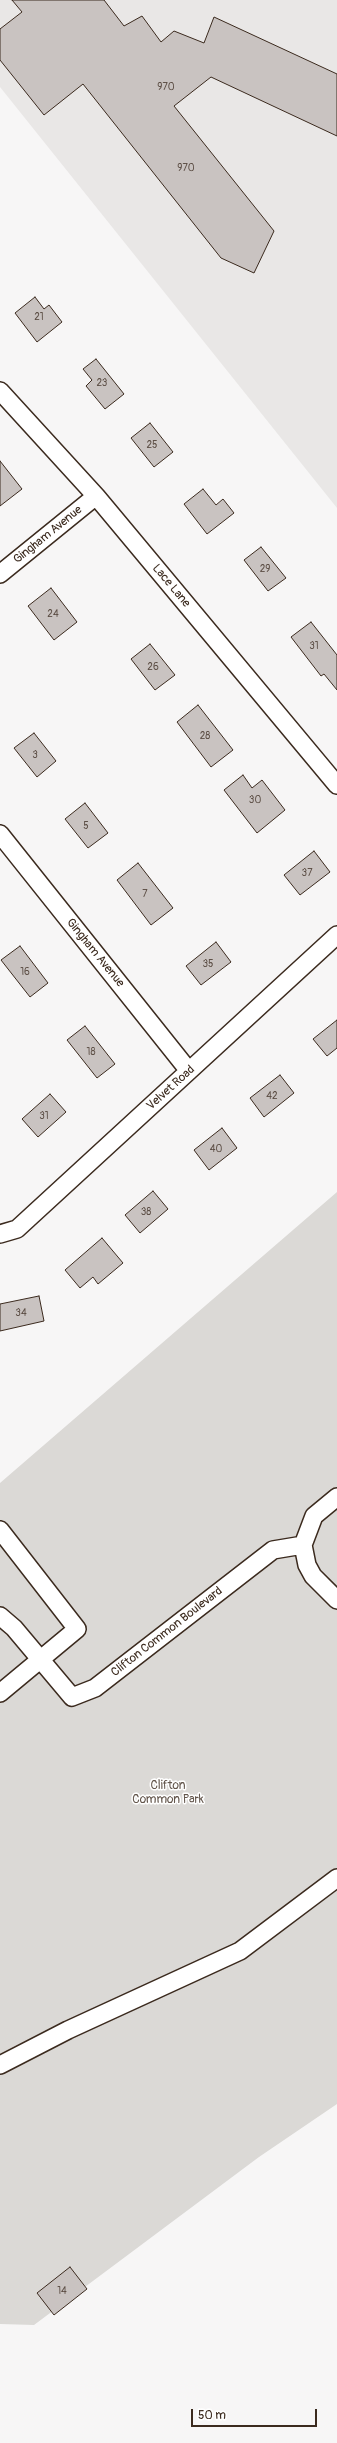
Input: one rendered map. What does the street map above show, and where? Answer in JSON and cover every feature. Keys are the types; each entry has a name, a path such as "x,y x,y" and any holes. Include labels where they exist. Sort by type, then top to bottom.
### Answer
{"street":[{"name":"Lace Lane","path":"0,391 96,496 337,785"},
{"name":"Gingham Avenue","path":"0,574 96,496"},
{"name":"Gingham Avenue","path":"0,834 189,1071"},
{"name":"Velvet Road","path":"0,1234 17,1229 337,935"},
{"path":"337,1497 314,1516 303,1545 307,1565 313,1576 337,1600"},
{"path":"0,1530 77,1629 0,1693"},
{"name":"Clifton Common Boulevard","path":"0,1616 14,1628 72,1697 95,1688 273,1550 303,1545"},
{"path":"0,2065 68,2030 240,1951 337,1878"}],"shaded area":[{"path":"0,0 337,0 337,508 0,87"}],"green space":[{"name":"Clifton Common Park","path":"337,1192 337,2104 259,2157 34,2325 0,2324 0,1483"}],"building":[{"path":"12,0 104,0 124,26 142,16 161,42 174,31 204,43 214,17 337,74 337,136 211,77 174,106 274,231 254,273 221,258 83,84 44,115 0,60 0,29 22,12"},
{"path":"35,297 44,309 49,305 62,322 37,342 15,313"},
{"path":"96,359 124,394 105,409 86,386 92,380 83,369"},
{"path":"150,423 173,452 154,467 131,438"},
{"path":"0,461 22,489 0,506"},
{"path":"203,489 216,505 223,499 234,513 207,534 184,504"},
{"path":"261,547 286,578 268,591 244,560"},
{"path":"51,588 77,622 54,640 28,606"},
{"path":"311,622 337,655 337,690 324,674 321,676 291,637"},
{"path":"150,644 175,675 155,690 131,659"},
{"path":"198,705 233,750 211,767 177,722"},
{"path":"34,733 56,761 37,777 14,748"},
{"path":"243,775 252,788 262,780 285,810 257,833 224,790"},
{"path":"85,803 108,833 88,848 65,819"},
{"path":"314,851 330,872 300,895 284,875"},
{"path":"138,863 173,908 151,925 117,880"},
{"path":"216,942 231,962 201,985 186,966"},
{"path":"20,946 48,983 30,997 1,960"},
{"path":"337,1020 337,1048 327,1056 313,1039"},
{"path":"85,1026 115,1064 97,1078 67,1040"},
{"path":"280,1075 294,1093 264,1117 250,1098"},
{"path":"50,1094 66,1112 38,1137 22,1119"},
{"path":"222,1128 237,1148 209,1170 194,1150"},
{"path":"153,1191 168,1209 140,1233 125,1215"},
{"path":"102,1238 123,1263 98,1284 93,1277 80,1288 65,1270"},
{"path":"39,1296 44,1321 0,1331 0,1304"},
{"path":"70,2267 87,2289 54,2315 37,2293"}]}
